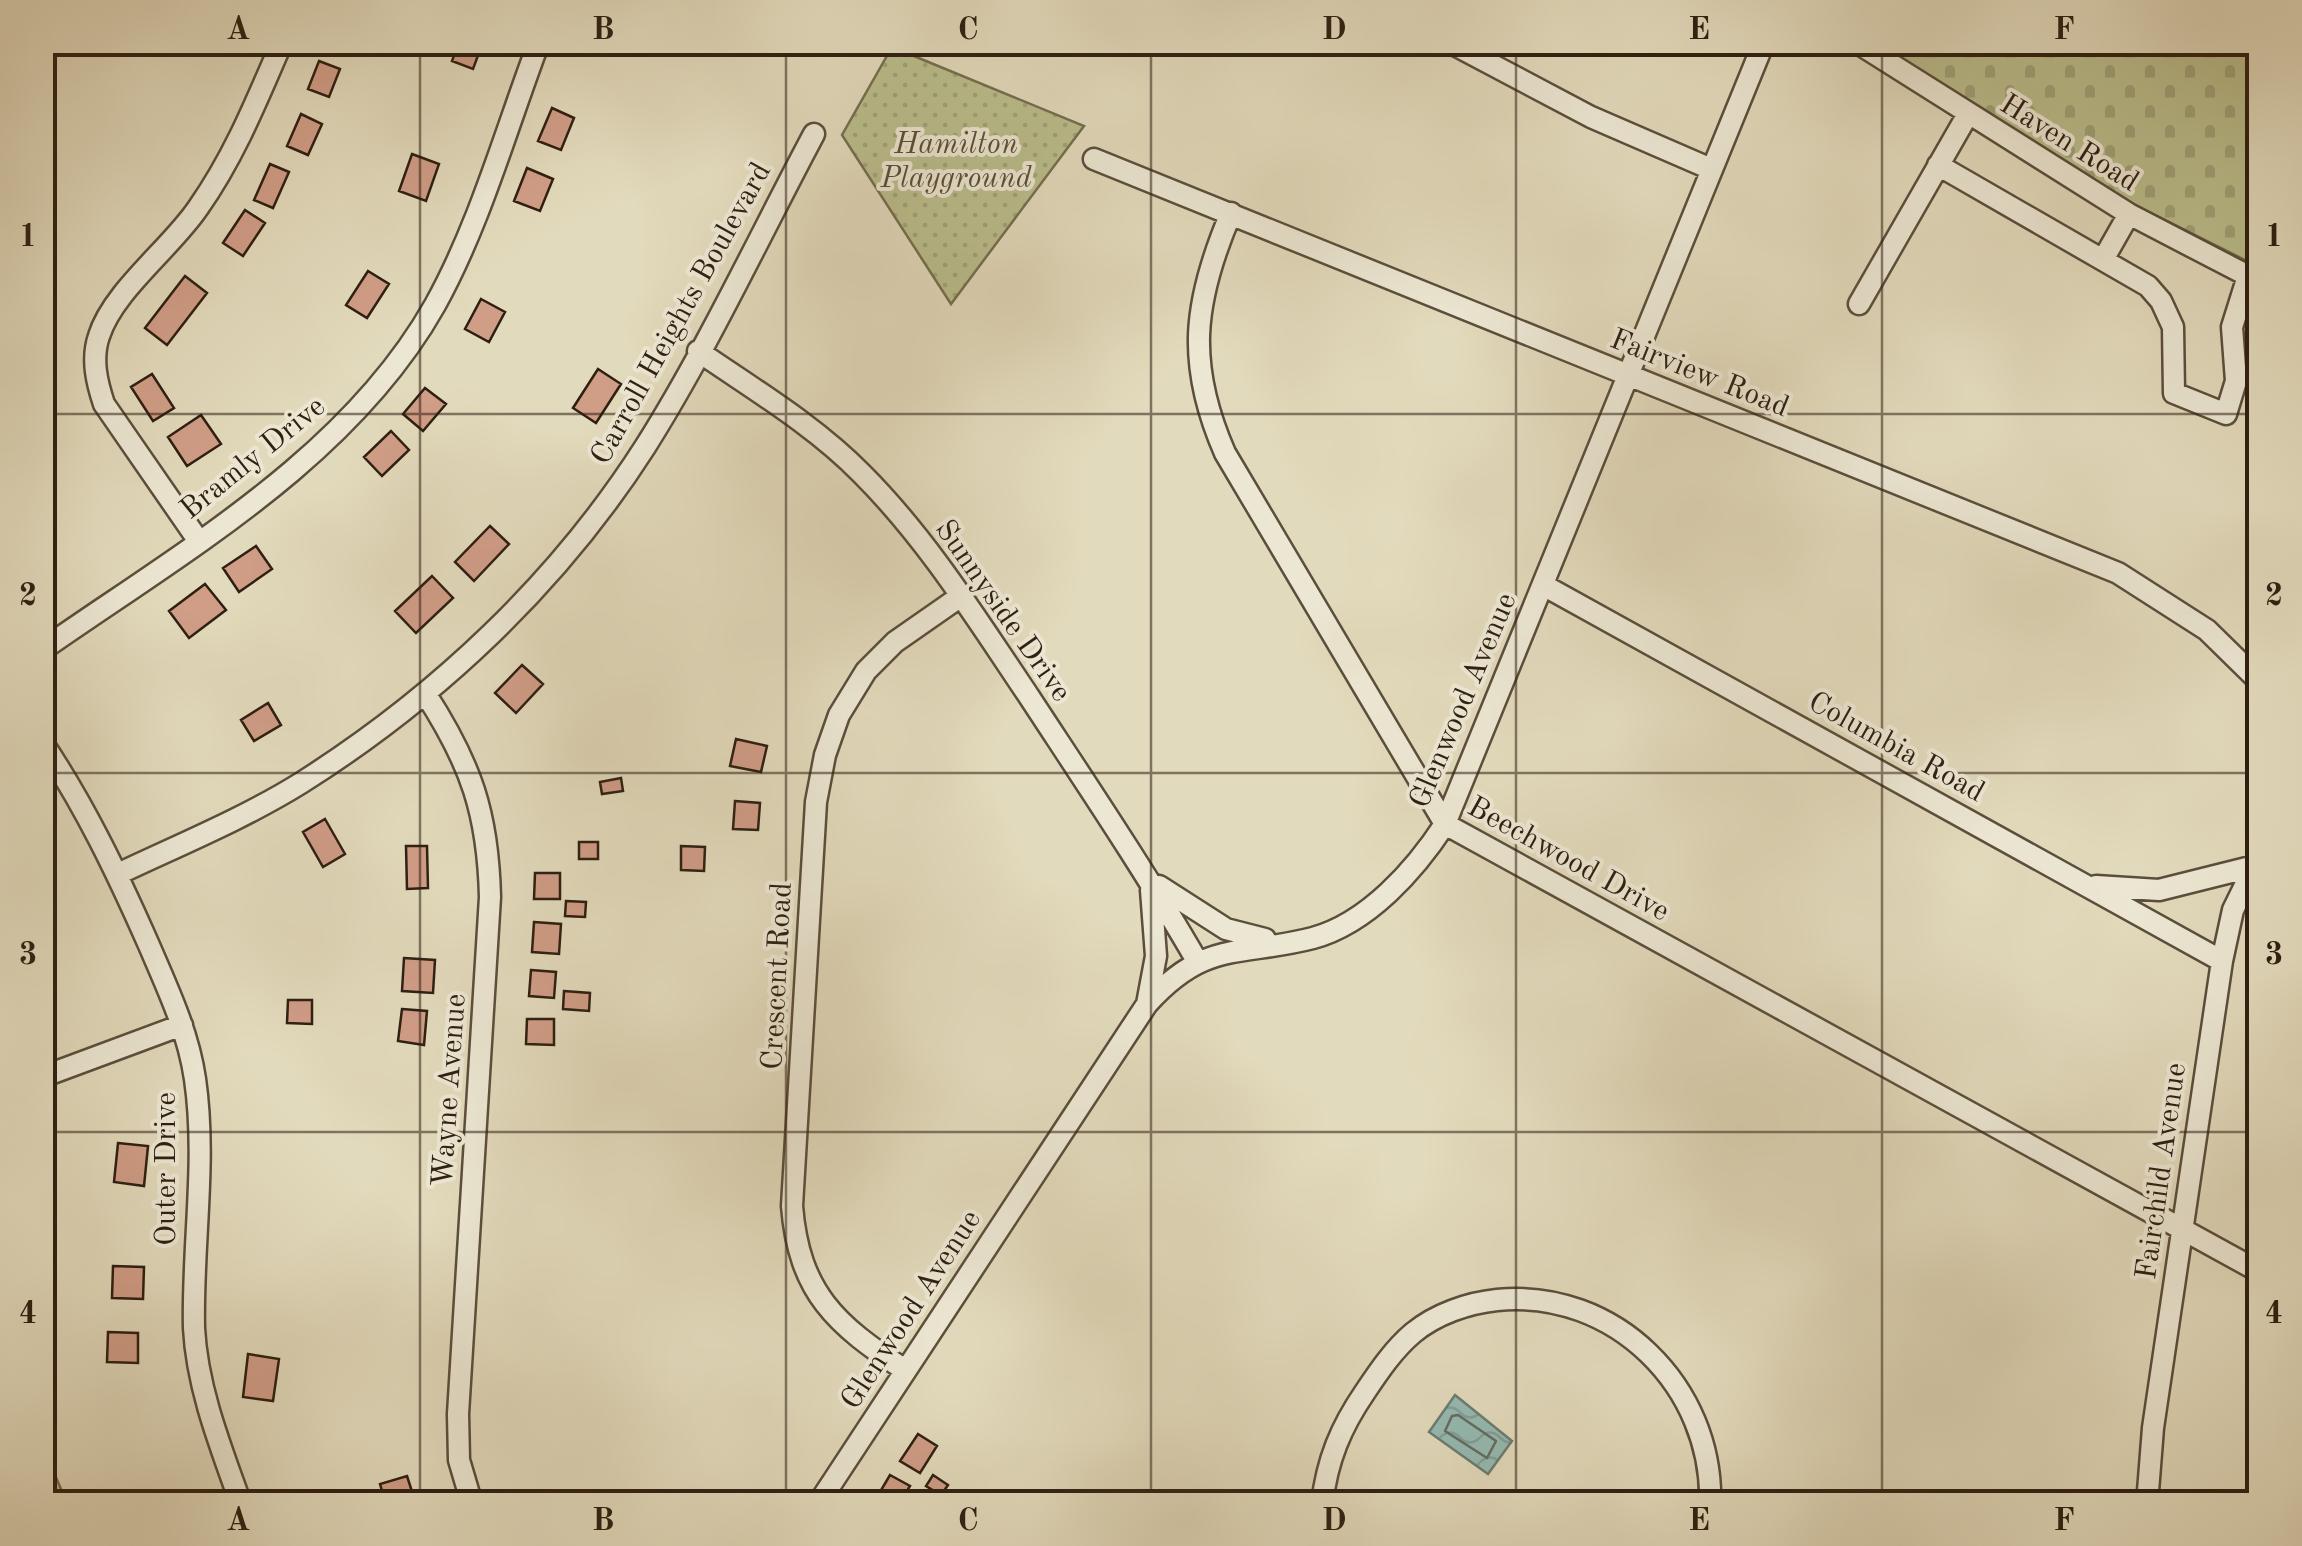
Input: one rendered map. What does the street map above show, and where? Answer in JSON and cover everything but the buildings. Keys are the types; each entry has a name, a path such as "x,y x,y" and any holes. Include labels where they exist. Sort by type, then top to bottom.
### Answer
{"street":[{"path":"198,540 104,404 96,382 98,336 110,313 196,212 222,172 282,42"},
{"name":"Bramly Drive","path":"42,650 308,458 399,360 435,304 464,239 539,42"},
{"path":"1449,42 1591,117 1710,169"},
{"name":"Glenwood Avenue","path":"818,1504 1147,1004 1168,981 1197,961 1235,948 1313,938 1347,925 1429,848 1445,824 1764,42"},
{"name":"Haven Road","path":"1856,42 2128,214 2254,279"},
{"path":"1859,304 1968,114"},
{"name":"Carroll Heights Boulevard","path":"118,874 300,783 425,693 482,644 546,576 597,514 645,446 814,134"},
{"name":"Fairview Road","path":"1094,158 2118,573 2206,630 2260,682"},
{"path":"1938,165 2148,286 2168,313 2175,337 2174,393 2226,414 2236,381 2232,327 2254,279"},
{"name":"Beechwood Drive","path":"1231,213 1216,250 1198,319 1201,388 1212,423 1235,470 1445,824 2260,1272"},
{"path":"2104,258 2128,214"},
{"name":"Sunnyside Drive","path":"698,351 808,428 860,471 906,520 962,596 1149,878 1197,961"},
{"name":"Columbia Road","path":"1543,584 2222,962"},
{"name":"Crescent Road","path":"905,1370 831,1315 795,1246 792,1206 816,802 839,716 866,671 895,642 962,596"},
{"name":"Wayne Avenue","path":"425,693 458,743 474,779 489,852 490,897 458,1414 459,1460 472,1504"},
{"name":"Outer Drive","path":"42,742 90,818 118,874 182,1025 195,1077 198,1118 194,1331 215,1432 240,1504"},
{"path":"2088,885 2160,890 2255,861"},
{"name":"Fairchild Avenue","path":"2147,1504 2153,1428 2222,962 2233,910 2255,861"},
{"path":"1149,878 1194,912 1226,929 1280,942"},
{"path":"1147,1004 1156,956 1149,878"},
{"path":"42,1077 182,1025"},
{"path":"1322,1504 1334,1446 1347,1419 1384,1364 1414,1332 1456,1309 1519,1298 1573,1305 1602,1316 1673,1380 1702,1436 1710,1504"}],"green space":[{"path":"1877,43 2259,43 2259,267 2135,205"},
{"name":"Hamilton Playground","path":"892,47 1084,126 951,304 842,135"},
{"path":"43,1447 67,1503 43,1503"}],"water":[{"path":"1455,1395 1512,1441 1488,1474 1429,1432"}]}
